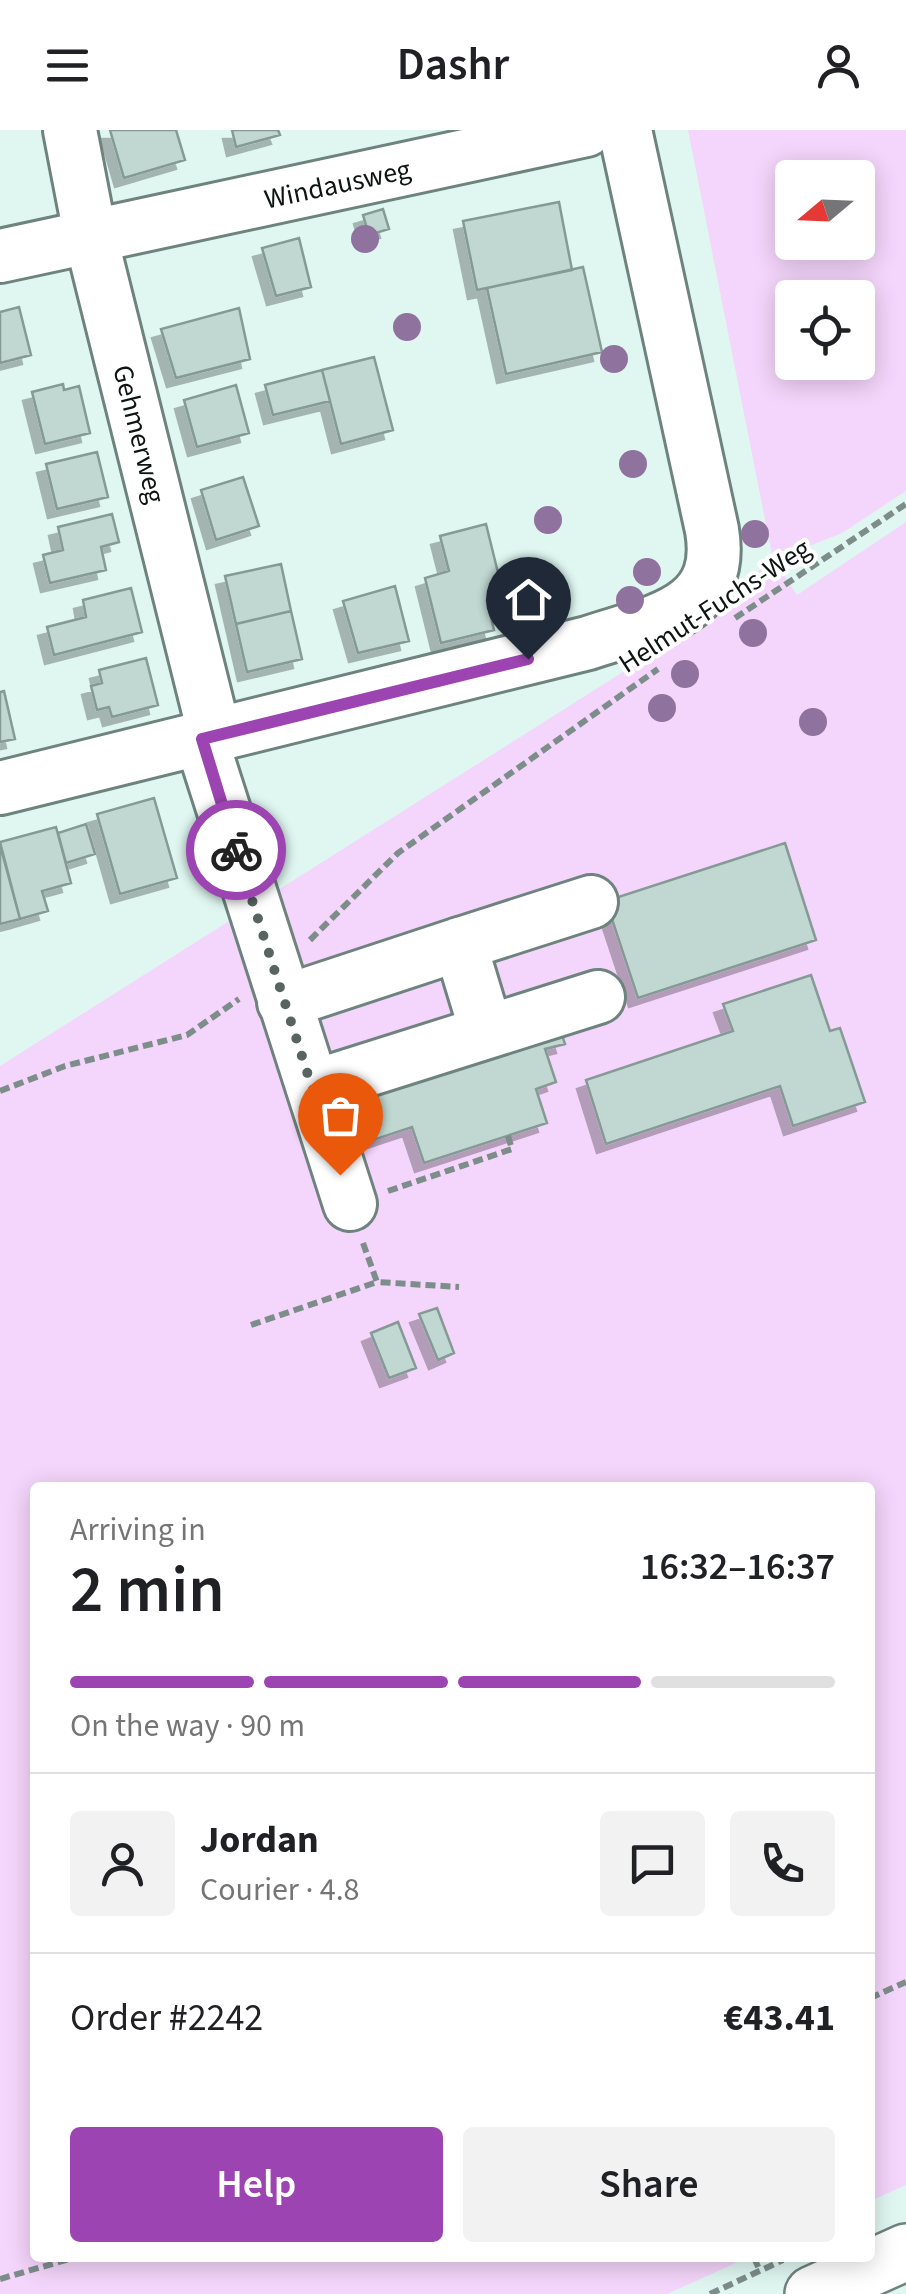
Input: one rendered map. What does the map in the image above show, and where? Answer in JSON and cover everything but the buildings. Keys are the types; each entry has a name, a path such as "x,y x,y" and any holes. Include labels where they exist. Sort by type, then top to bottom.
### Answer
{"main road":[{"path":"813,2294 906,2252"}],"street":[{"name":"Gehmerweg","path":"70,130 90,234 208,737 280,988 350,1204"},
{"name":"Windausweg","path":"0,256 513,139 586,130"},
{"path":"0,788 528,659 673,613 705,592 717,558 626,130"},
{"path":"280,988 460,944 591,902"},
{"path":"460,944 486,1030"},
{"path":"313,1088 598,996"}],"path":[{"name":"Helmut-Fuchs-Weg","path":"722,626 906,504"},
{"name":"Helmut-Fuchs-Weg","path":"0,1090 65,1066 187,1035 280,988 398,853 661,667"},
{"path":"377,1282 350,1204 512,1149 508,1136"},
{"path":"252,1325 377,1282 459,1287"},
{"path":"875,1996 906,1982"},
{"path":"0,2279 59,2262"},
{"path":"756,2262 760,2271"},
{"path":"710,2294 780,2262"}],"shaded area":[{"path":"688,130 906,130 906,491 842,533 774,560 797,595 906,522 906,2185 875,2199 875,1482 30,1482 30,2262 738,2262 667,2294 0,2294 0,1066 626,670 773,560"}],"way so far":[{"path":"236,850 340,1175"}],"route":[{"path":"236,850 202,739 528,659"}]}
